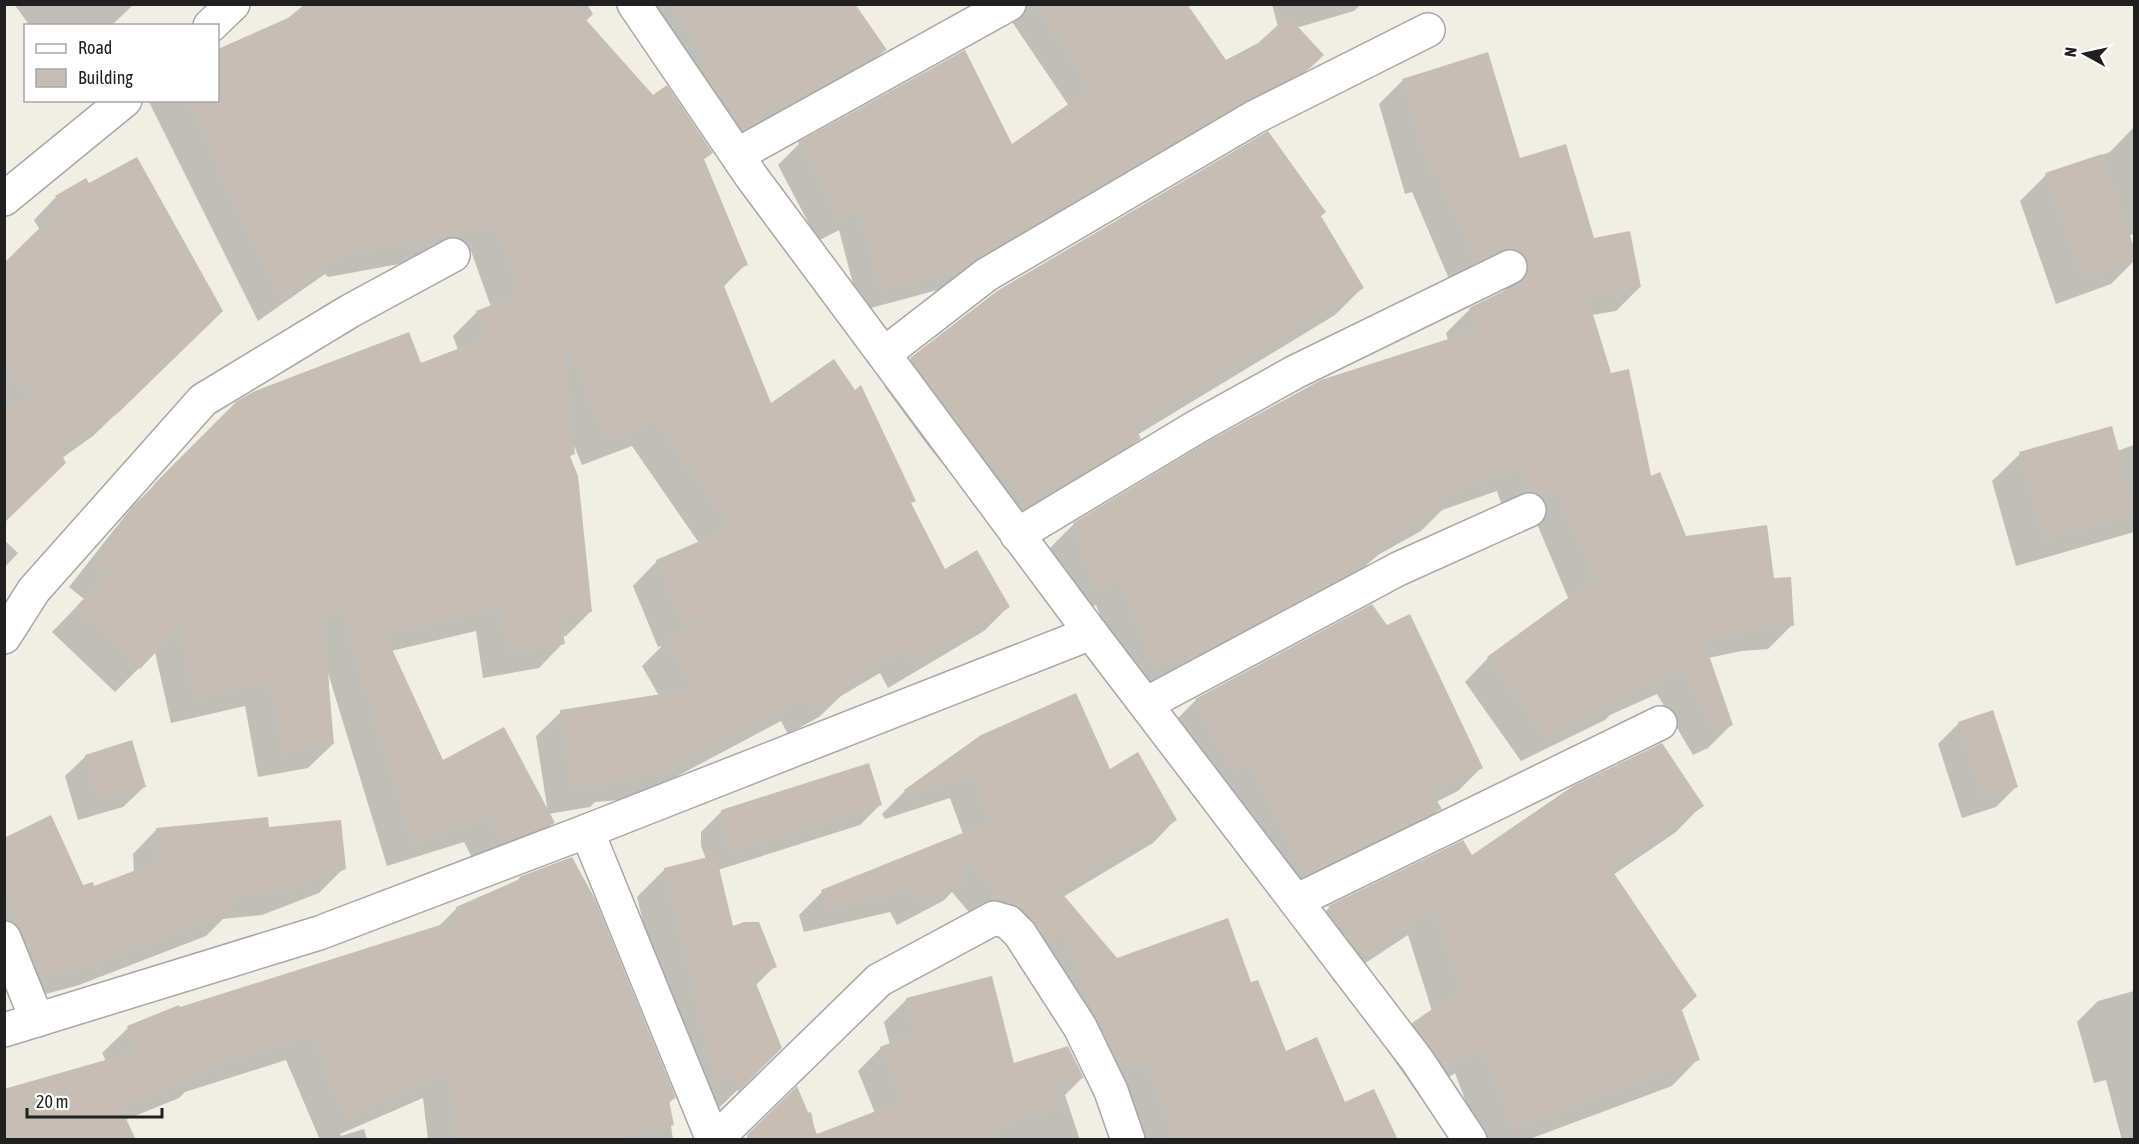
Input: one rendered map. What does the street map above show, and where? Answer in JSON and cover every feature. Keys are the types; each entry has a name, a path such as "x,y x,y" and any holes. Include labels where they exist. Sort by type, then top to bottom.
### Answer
{"street":[{"path":"212,24 233,4"},
{"path":"634,4 737,155 1017,535 1417,1060 1470,1140"},
{"path":"737,155 1010,4"},
{"path":"884,354 986,275 1255,117 1428,30"},
{"path":"4,199 123,102"},
{"path":"4,637 34,590 203,400 350,311 453,255"},
{"path":"1017,535 1198,426 1295,372 1510,267"},
{"path":"1146,704 1398,569 1529,510"},
{"path":"4,1030 320,933 1091,633"},
{"path":"1296,901 1660,723"},
{"path":"587,831 714,1140 879,980 994,918 1008,922 1020,934 1080,1027 1111,1091 1128,1140"},
{"path":"4,938 37,1020"}],"building":[{"path":"305,4 572,4 653,95 667,85 713,153 704,159 748,265 720,276 771,403 834,359 855,390 861,385 916,501 911,503 945,569 977,550 1010,607 913,664 905,650 842,686 845,693 813,711 806,698 660,775 616,779 617,783 572,790 560,710 693,689 666,641 706,619 683,623 656,560 730,528 656,422 607,441 562,334 575,454 570,456 578,476 592,612 560,616 565,644 508,654 500,608 385,634 443,760 504,727 555,823 501,843 488,818 412,843 342,614 323,618 334,744 283,754 270,683 195,699 179,628 140,669 76,607 107,574 92,562 157,481 237,401 255,391 409,332 421,363 486,338 476,311 520,294 495,227 352,253 350,250 282,298 186,102 219,102 219,49 288,18"},
{"path":"670,4 855,4 887,50 781,109 779,105 743,130 697,63 705,58"},
{"path":"1035,4 1187,4 1226,60 1258,43 1288,16 1324,55 1310,68 1246,101 976,259 964,269 881,291 859,210 839,221 798,142 965,50 1012,144 1091,88"},
{"path":"1488,52 1520,158 1566,144 1594,238 1630,231 1641,287 1588,298 1611,373 1629,369 1651,476 1660,472 1686,536 1767,525 1774,578 1791,577 1794,626 1767,627 1704,641 1733,725 1717,732 1682,672 1629,694 1631,696 1545,738 1487,657 1594,579 1556,489 1540,495 1529,492 1521,468 1440,497 1446,508 1393,538 1395,541 1348,572 1349,574 1178,666 1174,658 1153,666 1120,582 1094,591 1073,523 1207,442 1321,380 1476,330 1469,308 1518,284 1525,278 1529,269 1527,259 1521,252 1512,248 1502,250 1476,263 1435,169 1429,171 1402,79"},
{"path":"1268,131 1326,212 1321,216 1364,288 1135,427 1141,439 1061,487 1060,483 1027,507 955,419 910,358 997,291"},
{"path":"2102,154 2134,247 2134,260 2082,279 2045,173"},
{"path":"137,157 223,311 118,413 61,453 66,463 4,523 4,409 33,395 4,366 4,263 62,206 55,196 86,178 89,183"},
{"path":"2112,426 2134,514 2043,540 2019,452"},
{"path":"1372,604 1387,625 1410,614 1483,768 1432,793 1442,809 1307,875 1247,764 1232,771 1195,699"},
{"path":"1076,693 1110,769 1138,752 1177,820 1060,891 1117,958 1228,918 1251,982 1258,980 1286,1051 1317,1037 1345,1102 1374,1089 1398,1140 1174,1140 1146,1063 1121,1069 1090,1008 1062,932 1049,944 1021,908 1001,900 960,852 967,879 920,904 913,890 827,910 821,890 990,822 973,776 908,797 904,790 981,735"},
{"path":"1993,710 2018,787 1982,799 1958,722"},
{"path":"132,740 146,787 98,801 85,755"},
{"path":"1662,743 1704,806 1611,869 1697,996 1682,1010 1700,1060 1512,1129 1482,1048 1447,1071 1412,1023 1460,990 1435,910 1362,957 1328,906 1463,840 1472,855 1573,786"},
{"path":"869,763 882,805 730,853 721,825 721,810"},
{"path":"51,815 83,885 93,882 94,886 160,861 156,828 268,817 269,827 341,820 346,869 287,891 230,897 232,912 105,961 40,978 16,924 4,883 4,838"},
{"path":"716,855 733,926 744,922 759,922 777,967 753,976 782,1048 738,1092 734,1074 715,1082 664,868"},
{"path":"572,857 595,899 676,1098 669,1101 674,1125 612,1140 456,1140 448,1074 346,1118 311,1036 204,1069 206,1073 121,1108 136,1140 4,1140 4,1089 137,1051 127,1026 179,1005 180,1007 459,919 456,907 520,879 519,877"},
{"path":"992,976 1014,1063 1068,1046 1084,1078 1055,1085 1061,1107 997,1127 1001,1140 748,1140 747,1135 797,1086 817,1134 902,1101 880,1047 915,1033 906,998"}]}
